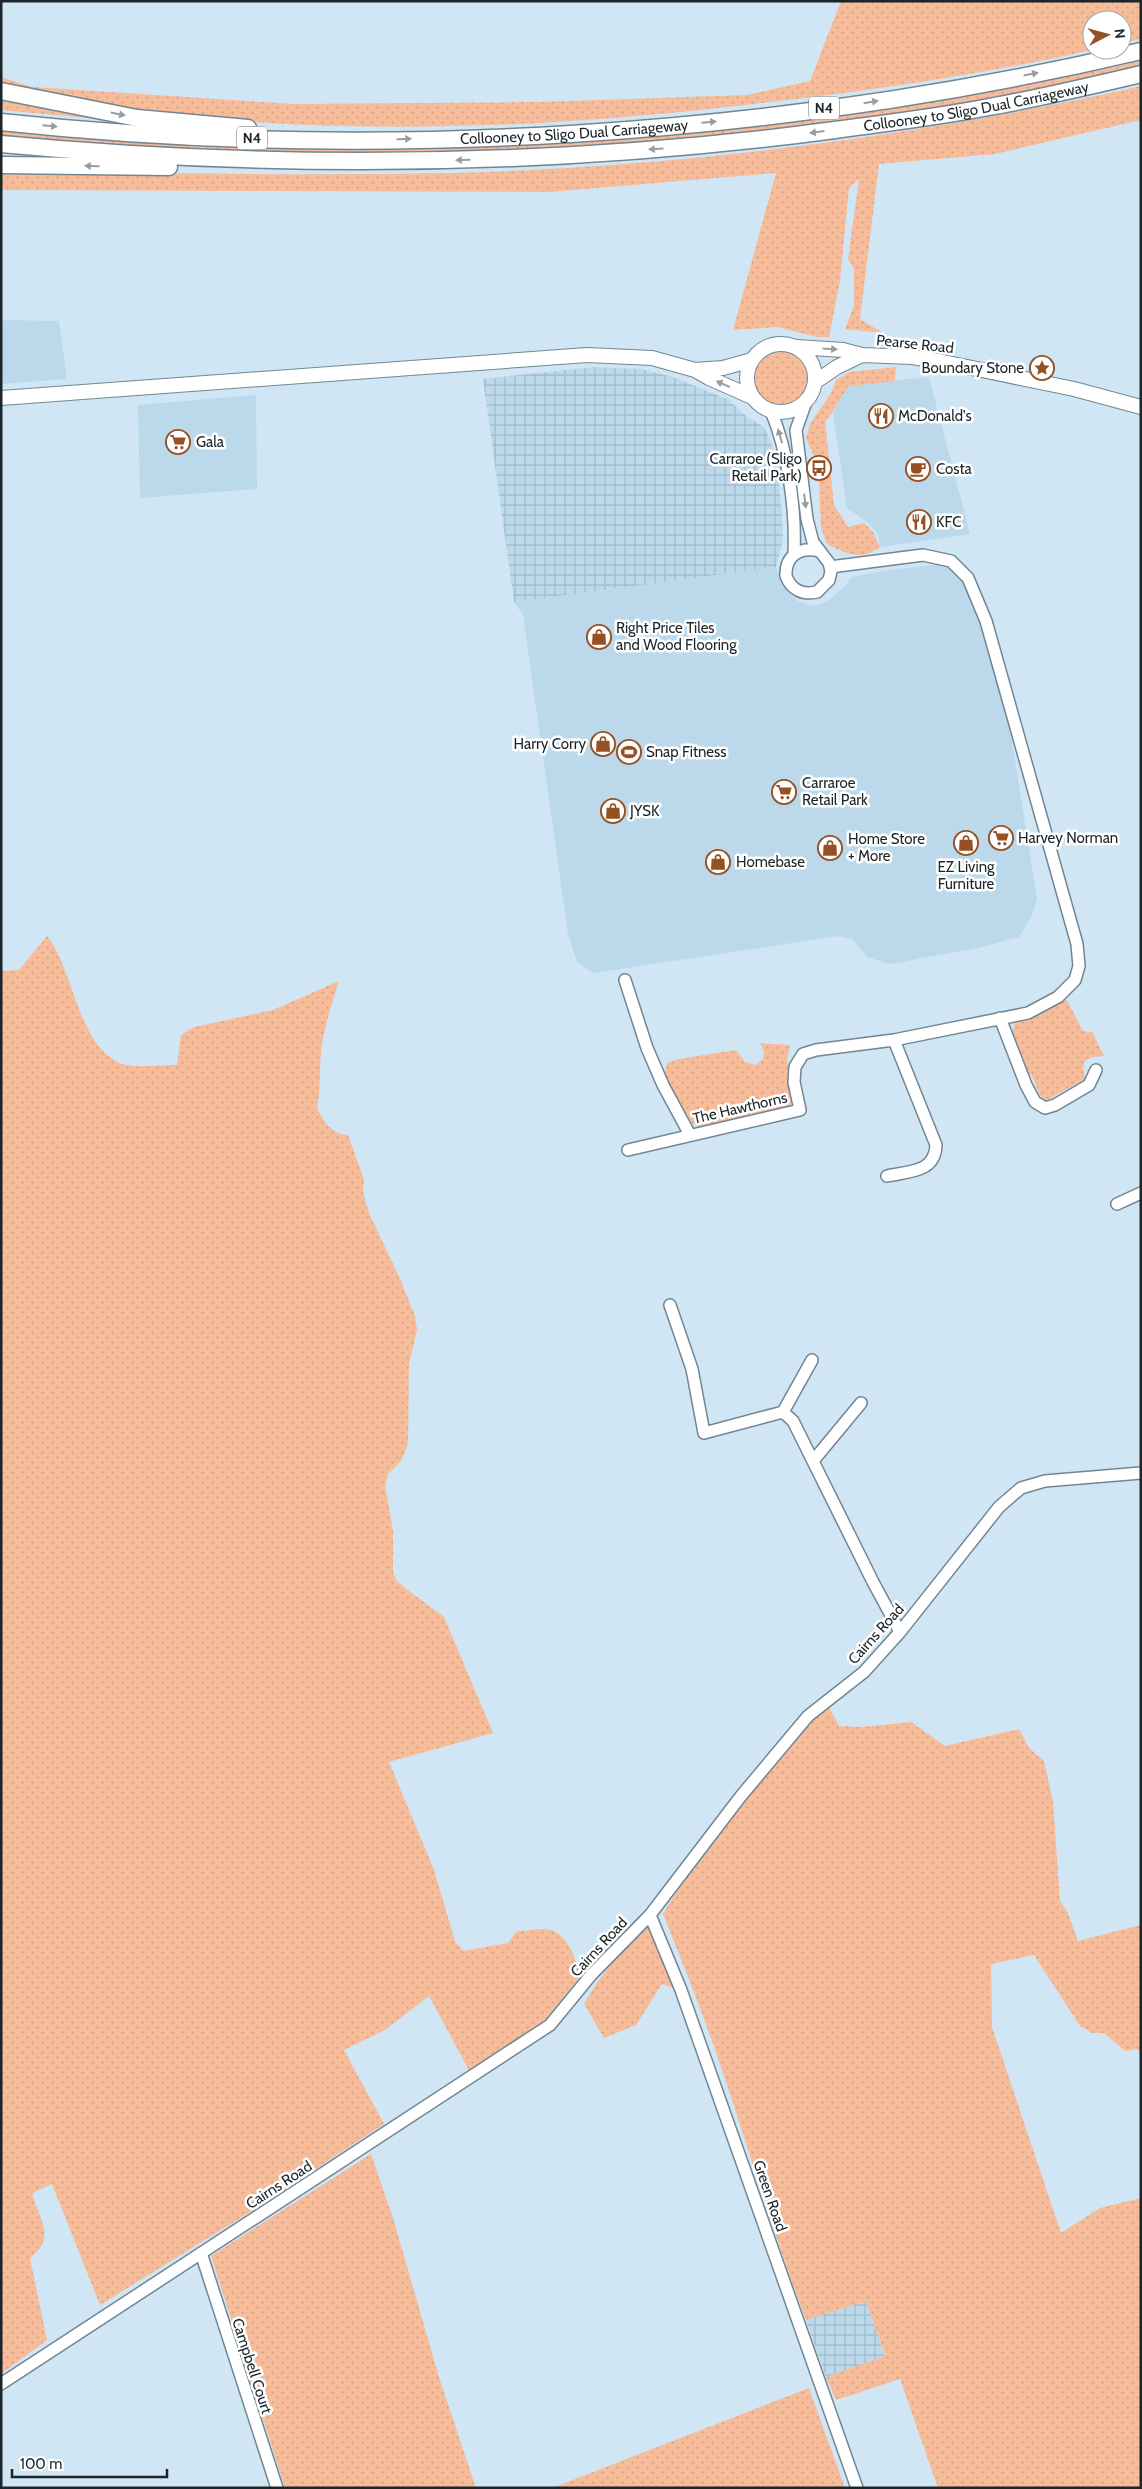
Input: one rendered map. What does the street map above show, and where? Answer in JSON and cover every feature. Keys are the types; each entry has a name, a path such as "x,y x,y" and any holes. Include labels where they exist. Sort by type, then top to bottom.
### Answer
{"highway":[{"name":"Collooney to Sligo Dual Carriageway","path":"1,122 187,136 304,140 504,136 618,130 801,112 965,87 1141,51"},
{"name":"Collooney to Sligo Dual Carriageway","path":"1,144 215,160 351,162 512,158 687,147 777,137 987,108 1141,74"},
{"name":"N4","path":"1,91 137,118 376,139"},
{"name":"N4","path":"1,165 250,170 351,162"}],"main road":[{"path":"775,343 787,343 797,347 810,360 813,367 815,382 812,393 806,402 795,410 783,413 771,411 760,406 752,397 747,381 752,360 760,350 775,343"},
{"name":"Pearse Road","path":"797,347 843,350 862,355 912,357 938,361 1055,385 1141,407"},
{"path":"1,398 586,355 638,356 695,370 752,397"},
{"name":"Pearse Road","path":"815,382 837,367 862,355"},
{"path":"695,370 723,368 752,360"}],"street":[{"path":"806,402 796,430 807,519 813,542 824,555 830,567 829,580 823,588 810,594 802,593 796,590 786,576 788,560 794,554 811,549 819,551"},
{"path":"771,411 779,430 785,454 795,532 794,554"},
{"name":"The Hawthorns","path":"628,1150 800,1110 794,1082 794,1067 803,1054 816,1050 894,1040 1028,1012 1058,997 1075,980 1078,966 1077,944 986,621 968,578 951,561 923,555 830,567"},
{"path":"625,980 647,1048 662,1085 690,1136"},
{"path":"1000,1018 1026,1085 1035,1102 1045,1108 1055,1105 1089,1085 1096,1070"},
{"path":"887,1176 922,1168 932,1163 936,1155 936,1145 894,1040"},
{"path":"1117,1204 1141,1193"},
{"path":"670,1305 692,1369 704,1433 783,1412 812,1360"},
{"path":"813,1461 861,1403"},
{"path":"783,1412 793,1421 900,1632"},
{"name":"Cairns Road","path":"1,2384 550,2025 591,1975 650,1915 741,1796 808,1716 864,1672 900,1632 999,1507 1021,1488 1045,1481 1141,1473"},
{"name":"Green Road","path":"650,1915 681,1990 857,2488"},
{"name":"Campbell Court","path":"201,2253 276,2488"}],"shaded area":[{"path":"841,1 1141,1 1141,39 1132,41 1132,10 1082,10 1082,52 966,75 839,94 601,119 525,124 371,127 218,119 107,106 1,84 1,77 32,87 294,104 538,102 747,95 810,81"},
{"path":"1141,61 1141,68 1017,95 868,119 698,139 460,155 203,153 1,137 1,131 191,146 286,148 477,146 573,141 763,125 858,113 1047,81"},
{"path":"1141,86 1141,120 995,154 879,164 860,319 883,333 845,329 854,306 854,269 848,259 859,179 849,188 840,281 829,337 817,337 777,327 733,330 776,173 549,192 1,190 1,173 450,173 624,164 798,146 884,134 1056,104"},
{"path":"1,97 131,122 1,110"},
{"path":"1,320 59,321 67,379 1,384"},
{"path":"781,352 791,354 800,360 806,369 808,379 806,389 800,398 791,404 781,406 771,404 762,398 756,389 754,379 756,369 762,360 771,354"},
{"path":"594,367 641,369 673,377 729,400 746,416 764,427 776,459 782,512 783,540 776,567 514,602 483,379"},
{"path":"896,367 895,381 849,386 825,421 834,505 848,527 864,523 873,532 880,547 866,554 847,553 827,544 821,528 819,484 814,456 806,438 810,424 831,393 836,380 850,372"},
{"path":"929,377 970,534 880,547 878,535 871,525 847,508 833,414 841,395 849,385"},
{"path":"256,395 257,489 140,498 138,405"},
{"name":"Carraroe Retail Park","path":"943,564 957,572 974,591 1003,686 1037,898 1032,916 1019,937 978,948 890,964 867,957 852,939 839,936 593,973 577,962 568,934 523,615 514,602 776,567 787,591 796,600 811,606 827,602 846,585 851,577 888,570"},
{"path":"47,936 64,968 86,1025 95,1041 107,1055 127,1065 177,1065 181,1035 194,1027 273,1010 339,981 322,1044 317,1108 325,1122 333,1130 348,1135 364,1179 363,1192 369,1213 401,1281 415,1316 417,1330 409,1364 408,1444 401,1461 388,1474 385,1485 393,1531 393,1571 396,1580 444,1617 493,1733 389,1762 434,1870 455,1941 463,1951 508,1943 517,1931 545,1929 559,1934 565,1940 573,1954 580,1976 546,2019 470,2072 429,1996 385,2030 344,2050 384,2124 250,2212 100,2305 52,2184 32,2193 42,2220 44,2236 43,2243 38,2251 30,2258 47,2340 1,2374 1,971 19,970"},
{"path":"1066,999 1083,1031 1092,1032 1104,1056 1091,1057 1084,1062 1085,1079 1043,1102 1031,1074 1028,1075 1011,1037 1015,1022 1045,1011"},
{"path":"760,1043 790,1045 787,1059 793,1100 787,1109 699,1128 692,1123 664,1077 667,1063 679,1059 736,1050 745,1062 755,1065 763,1059 764,1051"},
{"path":"829,1707 839,1726 861,1727 911,1722 945,1746 1019,1729 1029,1748 1044,1761 1053,1802 1060,1901 1068,1913 1078,1941 1141,1925 1141,2053 1137,2049 1125,2051 1104,2033 1092,2033 1080,2026 1034,1955 991,1964 992,2027 1061,2233 1100,2208 1141,2198 1141,2488 938,2488 900,2379 836,2400 826,2377 885,2356 866,2301 806,2320 783,2257 731,2096 693,1989 663,1914 690,1873 781,1753 804,1728"},
{"path":"650,1915 658,1947 673,1988 662,1984 636,2025 604,2038 584,2004 598,1981"},
{"path":"371,2154 393,2218 439,2377 476,2488 285,2488 211,2256"},
{"path":"866,2301 885,2357 826,2377 806,2320"},
{"path":"809,2388 845,2488 552,2488"}],"place":[{"name":"Boundary Stone","path":"1042,368"},
{"name":"McDonald's","path":"881,416"},
{"name":"Gala","path":"178,442"},
{"name":"Carraroe (Sligo Retail Park)","path":"819,468"},
{"name":"Costa","path":"918,469"},
{"name":"KFC","path":"919,522"},
{"name":"Right Price Tiles and Wood Flooring","path":"599,637"},
{"name":"Harry Corry","path":"603,744"},
{"name":"Snap Fitness","path":"629,752"},
{"name":"Carraroe Retail Park","path":"784,792"},
{"name":"JYSK","path":"613,811"},
{"name":"Harvey Norman","path":"1001,838"},
{"name":"EZ Living Furniture","path":"966,843"},
{"name":"Home Store + More","path":"830,848"},
{"name":"Homebase","path":"718,862"}]}
